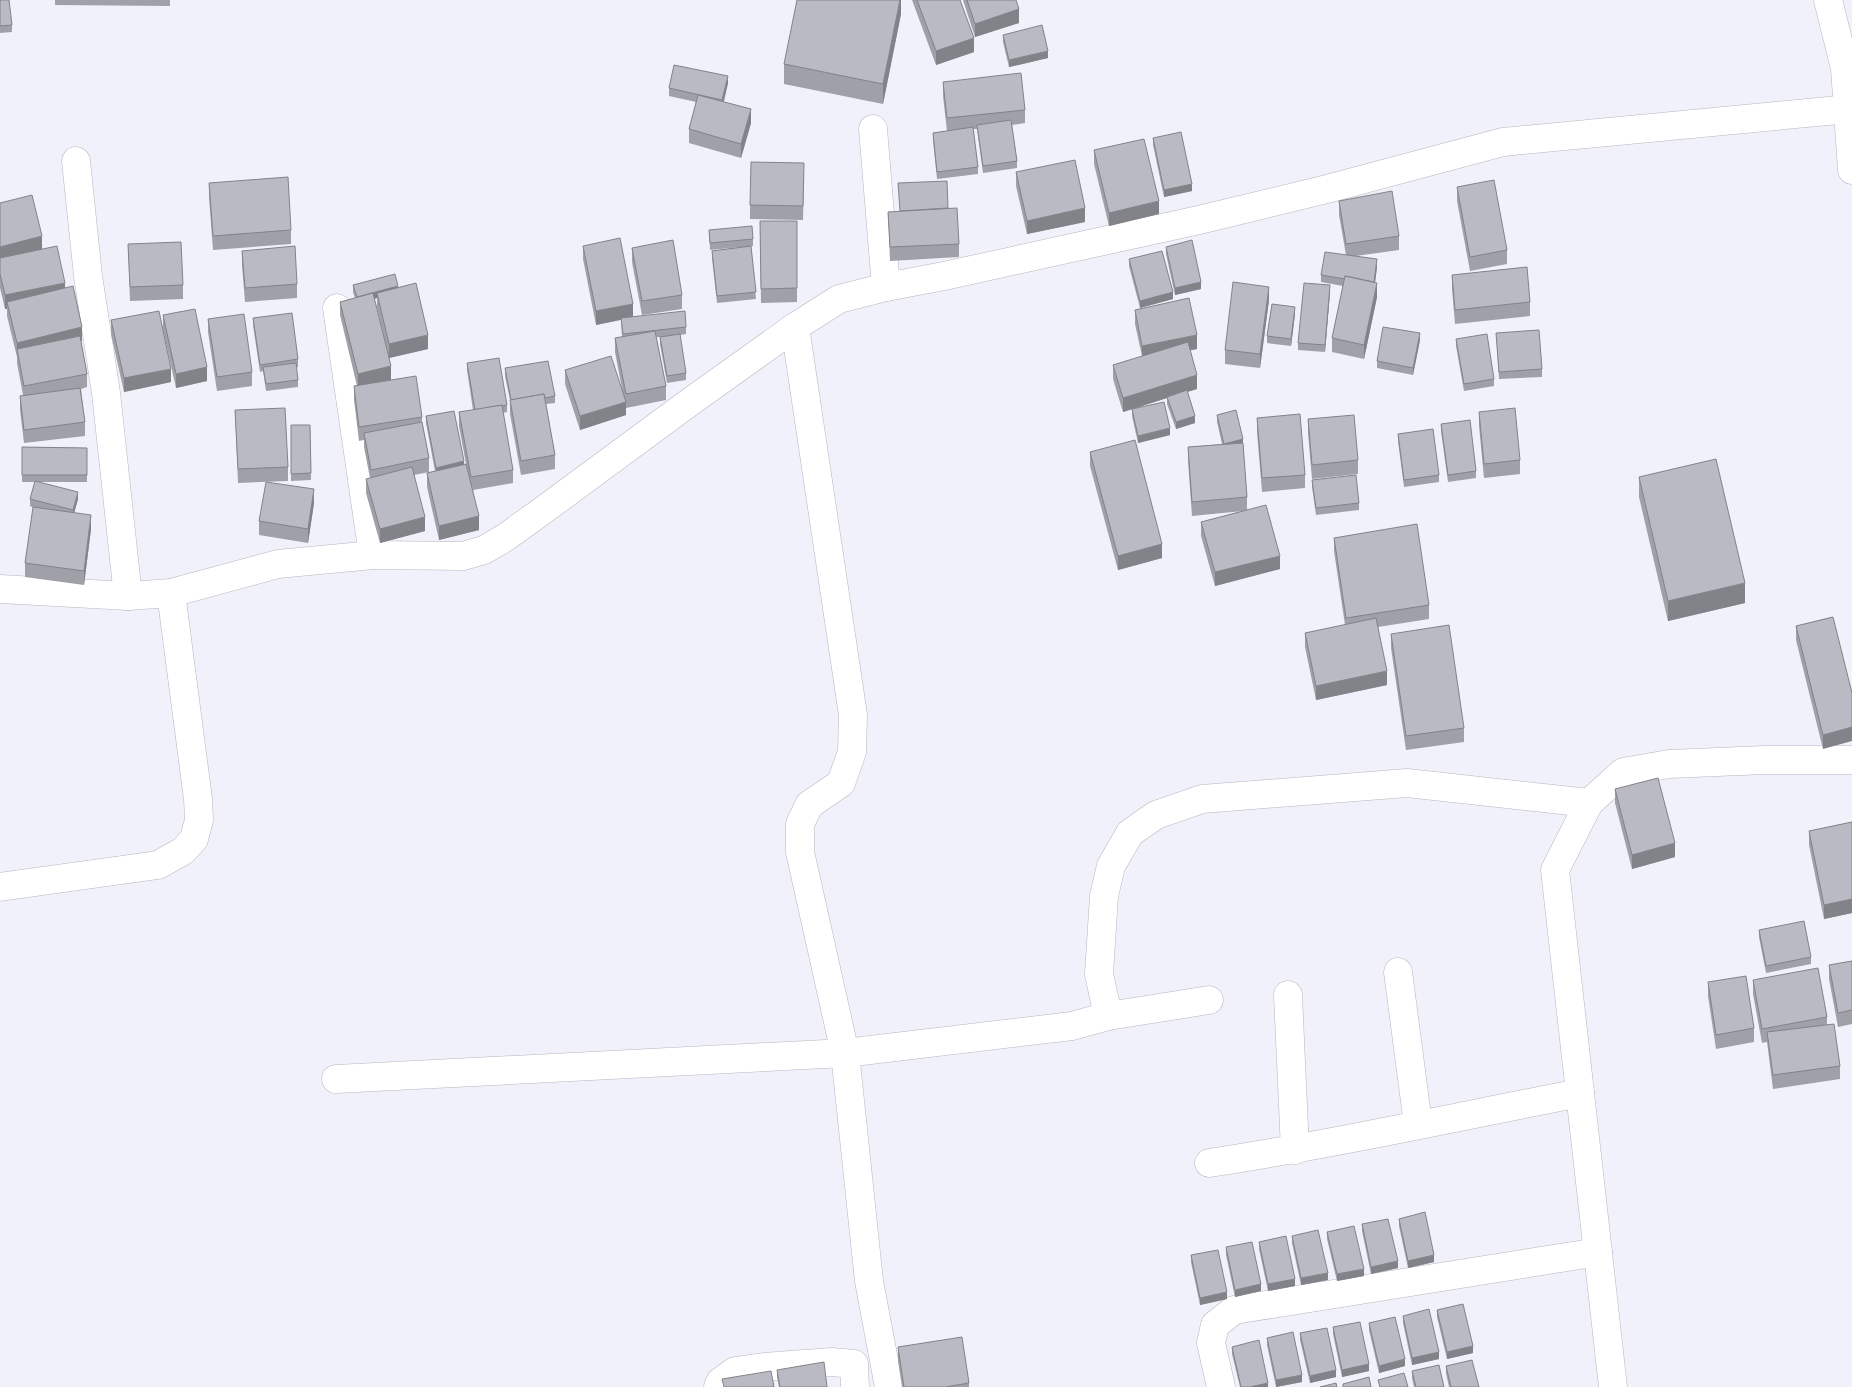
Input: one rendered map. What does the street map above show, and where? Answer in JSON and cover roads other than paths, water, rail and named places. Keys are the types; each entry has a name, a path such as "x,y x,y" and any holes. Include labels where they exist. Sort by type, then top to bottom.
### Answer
{"street":[{"path":"1828,0 1844,29 1852,170"},
{"path":"0,589 128,596 171,593 278,564 373,555 463,556 484,550 538,514 795,327 839,299 886,287 1199,220 1326,189 1503,142 1848,109"},
{"path":"873,128 886,287"},
{"path":"76,161 88,276 106,394 128,596"},
{"path":"337,308 373,555"},
{"path":"795,327 852,716 852,752 841,783 808,805 800,824 800,852 845,1053 869,1281 889,1387"},
{"path":"0,887 158,865 183,851 194,839 199,820 198,799 171,593"},
{"path":"1613,1387 1555,870 1589,803 1623,772 1669,764 1765,760 1852,760"},
{"path":"1108,1016 1099,974 1104,896 1107,881 1111,866 1130,833 1156,815 1202,798 1407,783 1589,803"},
{"path":"1398,972 1418,1124"},
{"path":"1288,995 1295,1150"},
{"path":"336,1079 845,1053 1072,1026 1108,1016 1209,1000"},
{"path":"1209,1163 1295,1150 1580,1093"},
{"path":"1221,1387 1212,1343 1215,1325 1234,1310 1598,1252"},
{"path":"718,1387 720,1382 735,1371 832,1362 854,1364 855,1387"}]}
